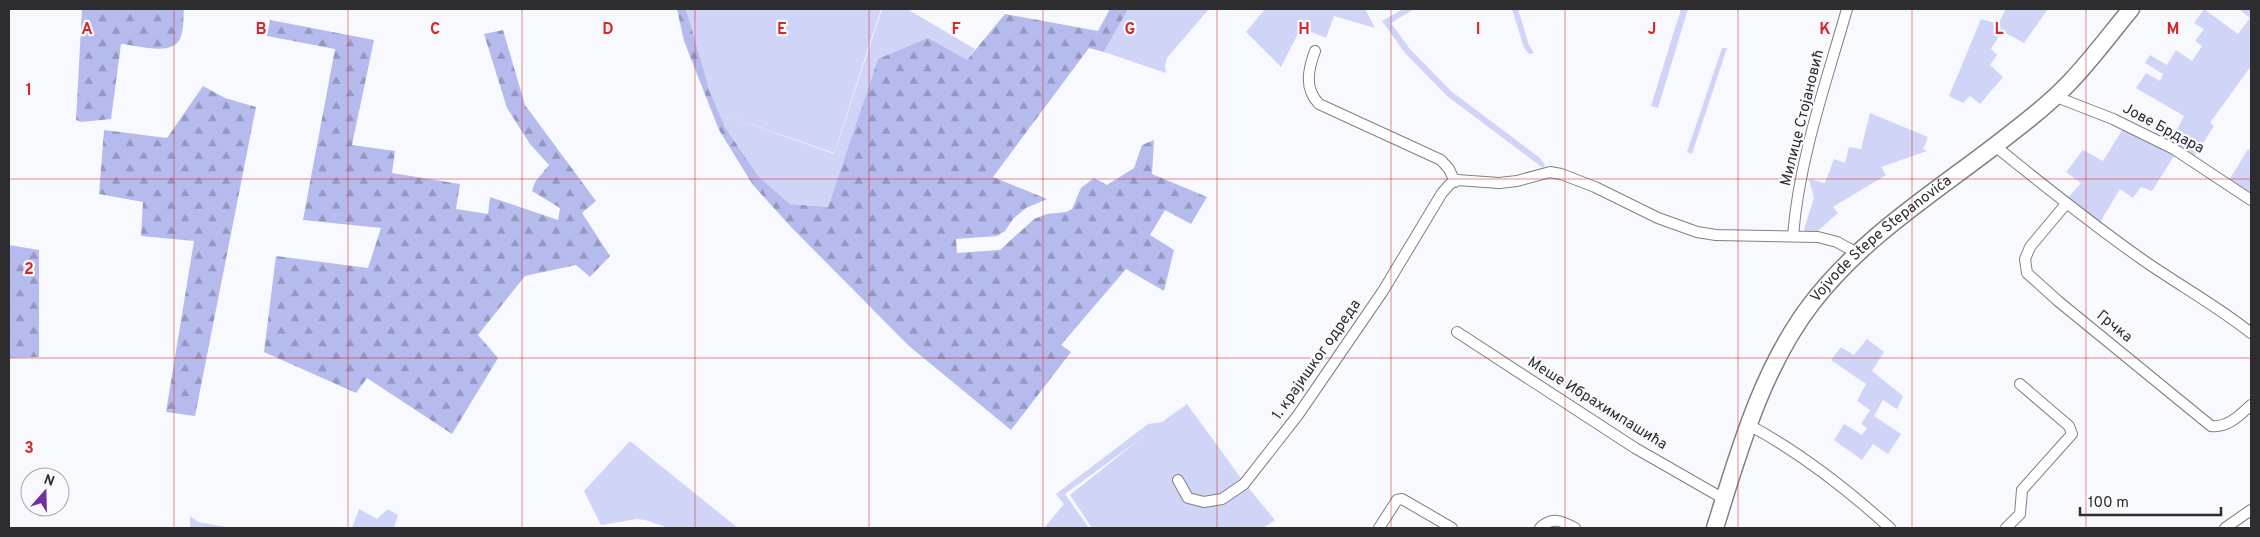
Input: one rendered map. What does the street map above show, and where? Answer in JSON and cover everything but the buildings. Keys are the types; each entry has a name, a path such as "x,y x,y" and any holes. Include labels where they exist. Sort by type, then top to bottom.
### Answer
{"main road":[{"name":"Vojvode Stepe Stepanovića","path":"1714,528 1749,424 1770,375 1798,323 1812,303 1857,253 1906,211 1995,146 2069,83 2131,9"}],"street":[{"name":"Милице Стојановић","path":"1793,236 1797,201 1810,140 1847,9"},
{"path":"1315,51 1307,80 1314,98 1319,104 1441,160 1454,182 1463,180 1499,183 1517,181 1550,172 1595,187 1658,218 1697,232 1716,235 1818,237 1838,242 1857,253"},
{"name":"Јове Брдара","path":"2054,96 2112,119 2166,145 2251,200"},
{"path":"1995,146 2066,204 2145,261 2227,314 2251,333"},
{"name":"1. крајишког одреда","path":"1178,480 1188,498 1204,502 1222,499 1244,484 1298,415 1383,291 1438,198 1454,182"},
{"name":"Грчка","path":"2066,204 2030,247 2025,259 2027,273 2058,301 2211,426 2226,424 2235,420 2251,405"},
{"name":"Меше Ибрахимпашића","path":"1457,332 1636,448 1724,499"},
{"path":"2006,528 2020,514 2022,490 2072,434 2069,426 2020,384"},
{"path":"1749,424 1823,472 1859,500 1890,528"},
{"path":"1379,528 1397,500 1402,499 1452,528"},
{"path":"2225,528 2251,510"},
{"path":"1540,528 1548,522 1555,520 1575,528"}],"shaded area":[{"path":"686,9 881,9 834,153 725,115 834,154 882,9 907,9 975,49 967,60 878,59 828,207 790,204 759,177 726,129 710,92"},
{"path":"1128,9 1209,9 1167,58 1165,65 1166,73 1104,52"},
{"path":"1265,9 1365,9 1375,28 1334,16 1326,38 1301,28 1281,67 1246,32"},
{"path":"1403,9 1414,9 1391,23 1409,48 1451,91 1540,158 1545,165 1543,168 1447,96 1405,53 1382,21"},
{"path":"1512,9 1518,9 1529,45 1534,53 1529,54 1524,48"},
{"path":"1681,9 1688,9 1658,108 1651,106"},
{"path":"2006,9 2048,9 2024,43 2002,31 1991,49 1997,55 1990,65 2003,77 1980,104 1970,96 1963,103 1949,96 1981,19 1998,24"},
{"path":"2204,9 2238,34 2250,18 2239,9 2251,9 2251,66 2210,123 2214,126 2191,162 2176,153 2152,191 2141,187 2133,198 2120,189 2099,224 2067,199 2081,183 2066,172 2083,150 2103,161 2124,127 2169,145 2184,116 2136,88 2146,73 2160,81 2163,74 2145,63 2150,55 2167,65 2176,50 2192,61 2202,46 2195,41 2204,29 2194,23"},
{"path":"1722,48 1727,48 1692,154 1687,152"},
{"path":"1870,113 1928,137 1923,149 1927,151 1881,167 1886,175 1833,207 1838,213 1812,236 1807,234 1804,229 1814,198 1809,179 1825,183 1834,159 1845,163 1849,147 1861,149"},
{"path":"2248,149 2251,152 2251,198 2228,182"},
{"path":"1867,339 1884,352 1872,371 1903,396 1897,409 1883,400 1874,416 1901,434 1888,454 1873,444 1862,460 1834,440 1844,424 1862,435 1867,428 1861,424 1870,410 1857,401 1866,384 1831,360 1841,347 1854,355"},
{"path":"1187,404 1246,485 1275,520 1263,528 1092,528 1070,495 1140,439 1065,494 1089,528 1044,528 1064,504 1056,494 1148,424 1162,422"},
{"path":"630,441 738,528 669,528 637,519 601,525 584,491"},
{"path":"359,509 377,519 388,509 398,515 394,528 352,528"},
{"path":"190,516 198,522 232,528 190,528"}],"green space":[{"path":"82,9 184,9 181,36 177,43 171,47 155,49 121,44 111,119 81,122 76,120"},
{"path":"677,9 686,9 710,92 726,129 759,177 790,204 828,207 878,59 928,38 967,60 1005,14 1098,31 1110,9 1128,9 1104,52 1089,48 993,177 1047,199 1026,208 1013,219 1005,231 997,236 956,239 957,253 1000,250 1034,219 1047,214 1066,212 1072,209 1081,188 1094,178 1107,185 1134,168 1142,145 1154,140 1152,174 1207,197 1191,224 1165,210 1150,235 1174,250 1164,291 1126,269 1061,345 1071,352 1011,430 909,346 792,228 753,185 719,130 684,41"},
{"path":"270,20 374,40 352,145 395,151 392,173 460,184 456,209 488,214 490,197 558,220 560,208 532,191 535,182 549,165 530,144 507,108 484,34 503,30 525,105 596,201 582,213 610,256 590,277 576,265 525,276 478,335 498,358 452,434 367,378 356,393 264,352 276,256 368,268 381,228 303,220 335,49 267,36"},
{"path":"203,86 225,98 256,107 195,416 166,412 194,241 141,236 143,202 99,194 104,130 167,138"},
{"path":"9,245 39,250 39,357 9,358"}]}
